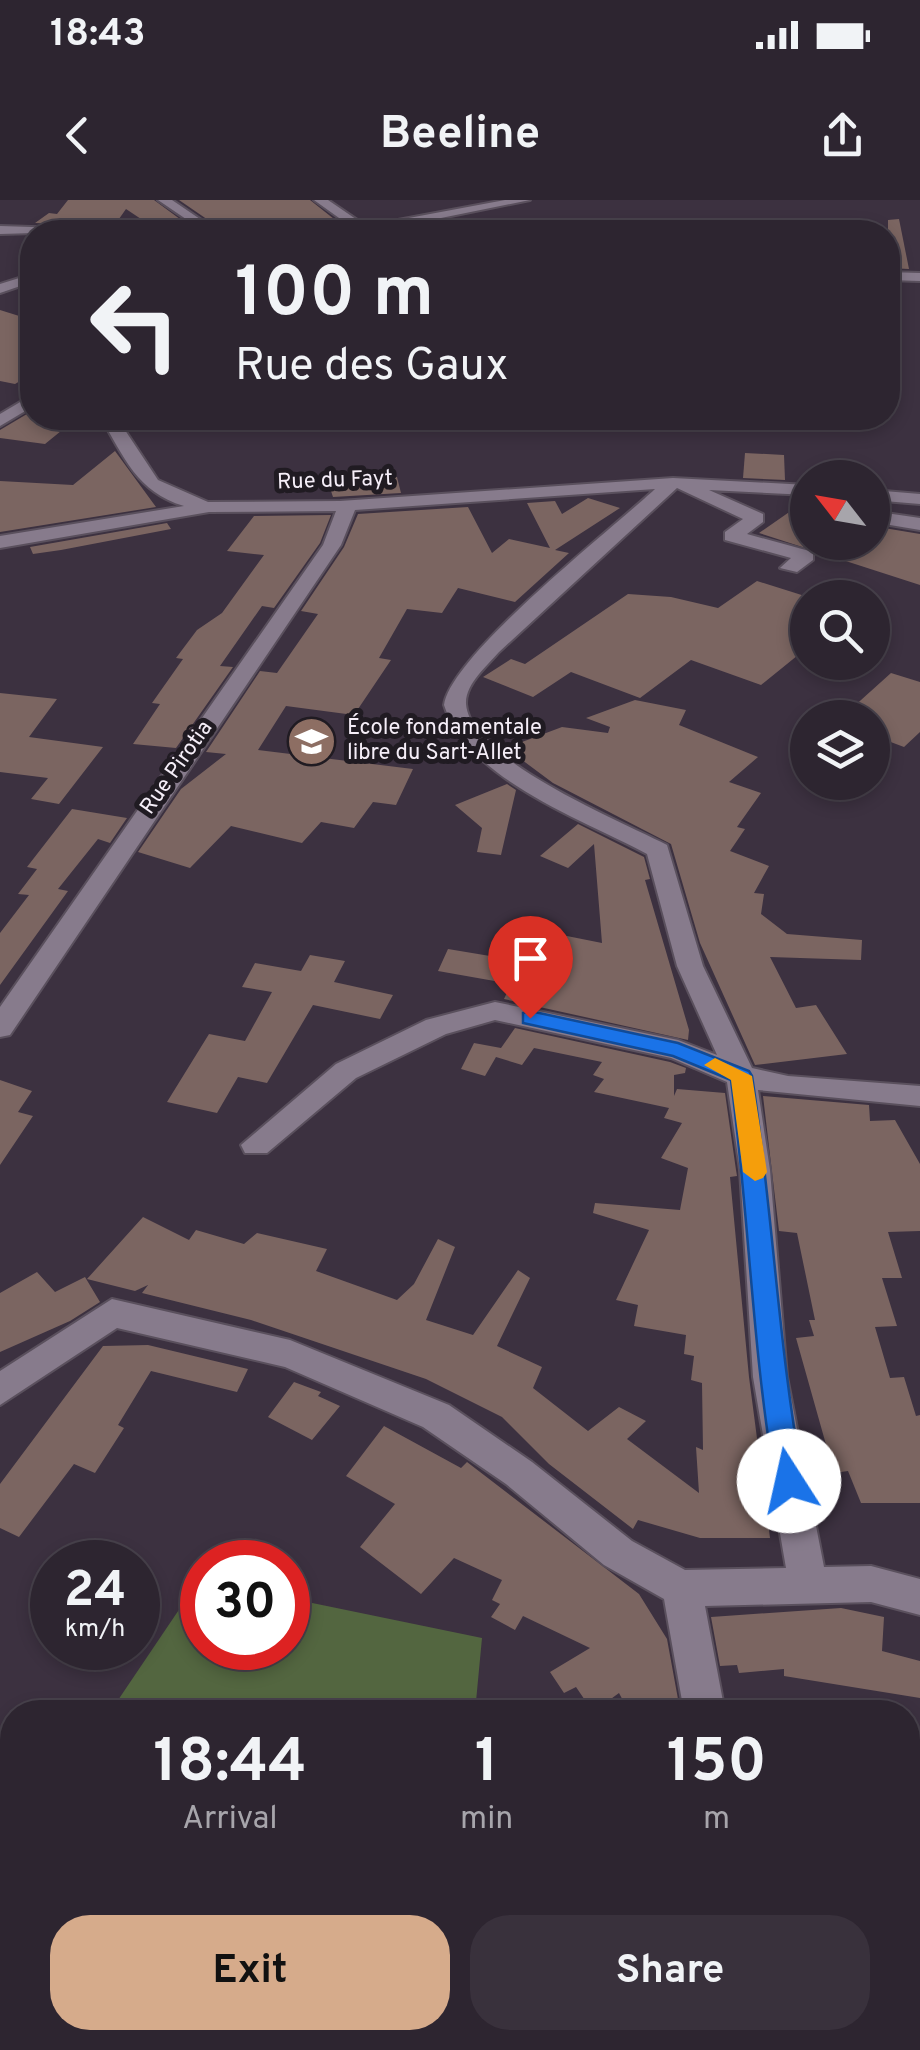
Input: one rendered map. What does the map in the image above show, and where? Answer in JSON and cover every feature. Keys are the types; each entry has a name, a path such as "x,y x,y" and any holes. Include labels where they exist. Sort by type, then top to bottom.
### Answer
{"street":[{"path":"164,200 195,220"},
{"path":"320,200 351,220"},
{"path":"423,220 524,200"},
{"path":"116,430 140,475 156,491 209,508"},
{"path":"757,518 720,505 681,483 492,648 466,678 454,703 459,724 495,758 559,802 658,850 690,966 741,1076 755,1170 770,1377 808,1585"},
{"name":"Rue du Fayt","path":"0,542 209,508 348,505 681,483 790,489"},
{"path":"890,496 920,499"},
{"path":"790,504 757,518 732,536 806,556 790,568"},
{"name":"Rue Pirotia","path":"0,1028 332,545 348,505"},
{"path":"890,519 920,524"},
{"path":"256,1146 346,1072 436,1028 495,1010 678,1050 741,1076 788,1086 920,1096"},
{"path":"0,1390 112,1313 290,1354 436,1416 519,1473 618,1554 681,1588 871,1584 920,1597"},
{"path":"681,1588 696,1643 703,1700"}],"green space":[{"path":"310,1603 482,1638 476,1700 118,1700 138,1670 160,1670 160,1638 180,1608 180,1670 310,1670"}],"building":[{"path":"68,200 154,200 181,220 142,220 126,209 118,220 39,220 49,213 57,214"},
{"path":"179,200 310,200 334,219 334,220 208,220"},
{"path":"900,224 909,269 900,269"},
{"path":"0,310 20,316 20,381 0,381"},
{"path":"20,418 20,430 62,430 45,444 0,438 0,430"},
{"path":"115,451 156,507 0,532 0,481 73,485"},
{"path":"745,453 784,455 785,480 743,478"},
{"path":"397,477 401,493 333,497 328,482"},
{"path":"588,498 620,508 555,550 569,553 515,602 458,588 442,613 407,609 379,658 391,660 354,715 286,706 258,750 413,769 396,805 373,802 354,828 321,822 302,843 231,826 190,868 138,852 181,789 226,754 206,752 260,671 277,673 318,614 301,611 344,547 358,514 468,507 492,553 509,539 550,548 527,503 555,501 562,514"},
{"path":"790,511 790,543 759,533"},
{"path":"331,515 320,543 274,608 262,606 220,666 233,667 176,748 133,744 160,704 152,703 183,659 176,658 197,630 222,613 264,555 227,551 254,516"},
{"path":"167,523 171,529 61,550 33,554 30,547"},
{"path":"890,529 920,534 920,585 843,560 890,560"},
{"path":"757,581 790,591 790,662 761,685 691,660 640,698 571,672 533,697 483,677 511,659 525,664 628,594 671,597 718,608"},
{"path":"890,674 920,682 920,732 904,747 890,742 890,700 861,700 883,680 890,680"},
{"path":"0,693 57,699 29,737 103,747 59,804 31,799 48,778 0,772"},
{"path":"635,700 686,710 679,725 758,757 729,782 761,793 737,827 745,829 730,851 769,866 754,893 764,894 761,914 787,934 862,940 861,960 770,957 796,1008 816,1005 847,1054 755,1065 700,943 671,844 553,783 506,748 562,727 608,733 610,727 586,718"},
{"path":"507,784 516,790 501,855 477,852 482,828 455,805"},
{"path":"72,809 127,818 110,843 98,839 58,889 68,891 0,985 0,933 29,895 18,894 37,869 27,867"},
{"path":"578,824 644,857 650,879 645,880 689,1030 688,1040 504,999 511,984 438,971 448,949 496,957 507,924 602,943 594,844 568,868 540,856"},
{"path":"310,955 345,961 334,982 393,995 380,1019 313,1005 267,1083 238,1077 217,1113 167,1102 209,1034 245,1041 272,992 242,987 255,963 301,971"},
{"path":"515,1028 686,1068 685,1073 674,1075 674,1096 677,1089 725,1093 737,1176 730,1177 749,1377 770,1538 700,1538 638,1520 633,1529 549,1464 502,1417 426,1379 251,1320 142,1293 148,1285 135,1291 87,1279 143,1217 189,1240 196,1230 244,1244 257,1233 327,1249 316,1271 397,1300 414,1284 438,1239 455,1247 426,1320 473,1335 518,1270 530,1278 497,1346 542,1367 533,1388 588,1431 619,1407 646,1421 627,1439 699,1493 696,1447 703,1450 702,1383 691,1380 694,1356 684,1354 686,1335 634,1326 638,1305 616,1300 649,1230 593,1213 595,1203 680,1210 688,1168 661,1158 682,1123 664,1118 669,1108 594,1092 604,1079 593,1075 602,1062 534,1048 522,1065 496,1057 485,1076 461,1069 474,1043 501,1048"},
{"path":"0,1080 32,1091 18,1112 33,1116 0,1165"},
{"path":"763,1096 869,1105 870,1121 895,1120 920,1164 920,1231 888,1232 902,1278 882,1278 897,1326 875,1327 890,1378 904,1377 916,1416 920,1415 920,1503 861,1503 848,1471 834,1473 796,1338 814,1336 809,1320 815,1320 797,1233 779,1231"},
{"path":"37,1272 55,1292 85,1277 100,1302 70,1321 0,1352 0,1293"},
{"path":"148,1345 248,1369 237,1392 151,1371 118,1425 124,1428 95,1473 74,1464 19,1537 0,1528 0,1484 103,1346"},
{"path":"294,1382 321,1392 318,1396 340,1406 312,1440 268,1417"},
{"path":"384,1426 461,1468 467,1462 639,1594 667,1639 678,1700 623,1700 619,1693 609,1700 585,1700 576,1687 564,1693 550,1672 590,1648 523,1616 515,1630 491,1617 500,1604 492,1600 502,1580 454,1558 421,1594 360,1547 395,1504 346,1476"},
{"path":"841,1608 884,1617 882,1651 920,1661 920,1698 784,1676 784,1669 739,1673 737,1665 720,1666 711,1617"}],"slow traffic":[{"path":"715,1065 741,1076 755,1172"}],"place":[{"name":"École fondamentale libre du Sart-Allet","path":"312,741"}],"route":[{"path":"530,1018 678,1050 741,1076 755,1170 770,1377 789,1481"}]}
